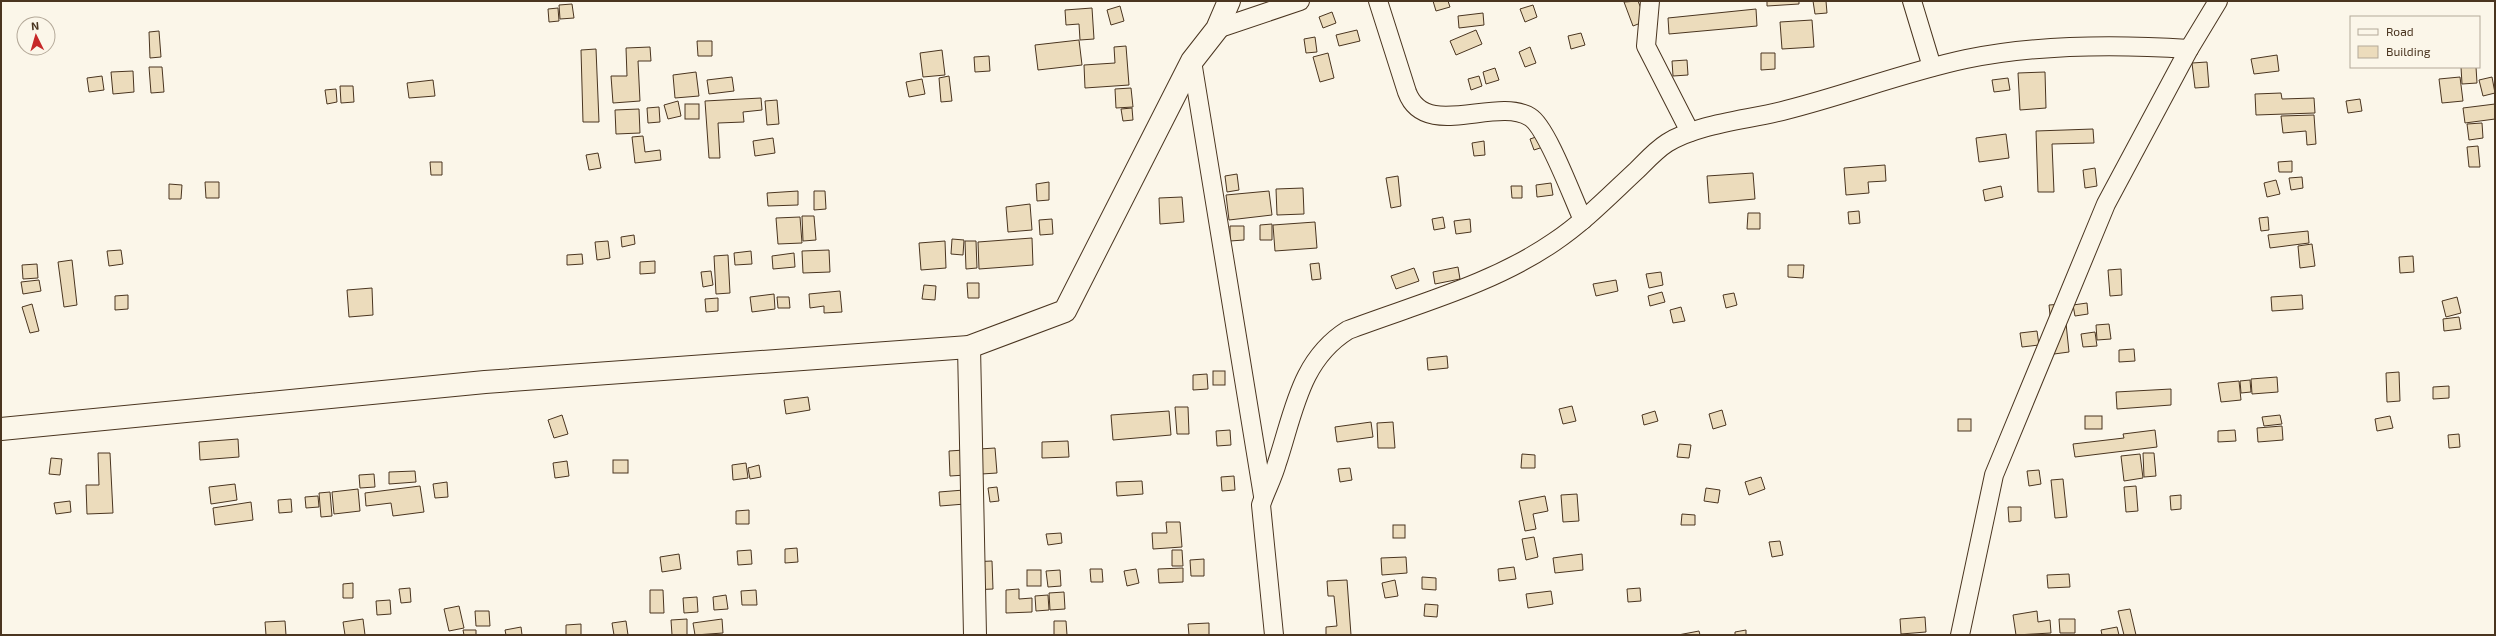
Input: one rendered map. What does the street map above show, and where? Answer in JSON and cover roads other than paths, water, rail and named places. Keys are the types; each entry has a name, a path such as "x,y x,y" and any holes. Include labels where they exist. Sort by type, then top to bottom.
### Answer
{"street":[{"path":"1,429 485,382 969,347 1065,311 1192,61 1217,29 1229,1"},
{"path":"1217,29 1300,1"},
{"path":"1378,1 1408,96 1417,108 1435,115 1513,112 1530,117 1542,130 1583,220"},
{"path":"1650,1 1646,46 1690,132"},
{"path":"1912,1 1932,67"},
{"path":"1960,635 1994,475 2106,204 2189,49 2218,1"},
{"path":"1263,496 1270,486 1303,382 1309,369 1326,346 1348,330 1489,277 1554,242 1583,220 1666,143 1690,132 1765,116 1848,94 1932,67 1968,59 2041,49 2115,46 2189,49"},
{"path":"1192,61 1263,496 1261,515 1274,635"},
{"path":"969,347 975,635"}]}
